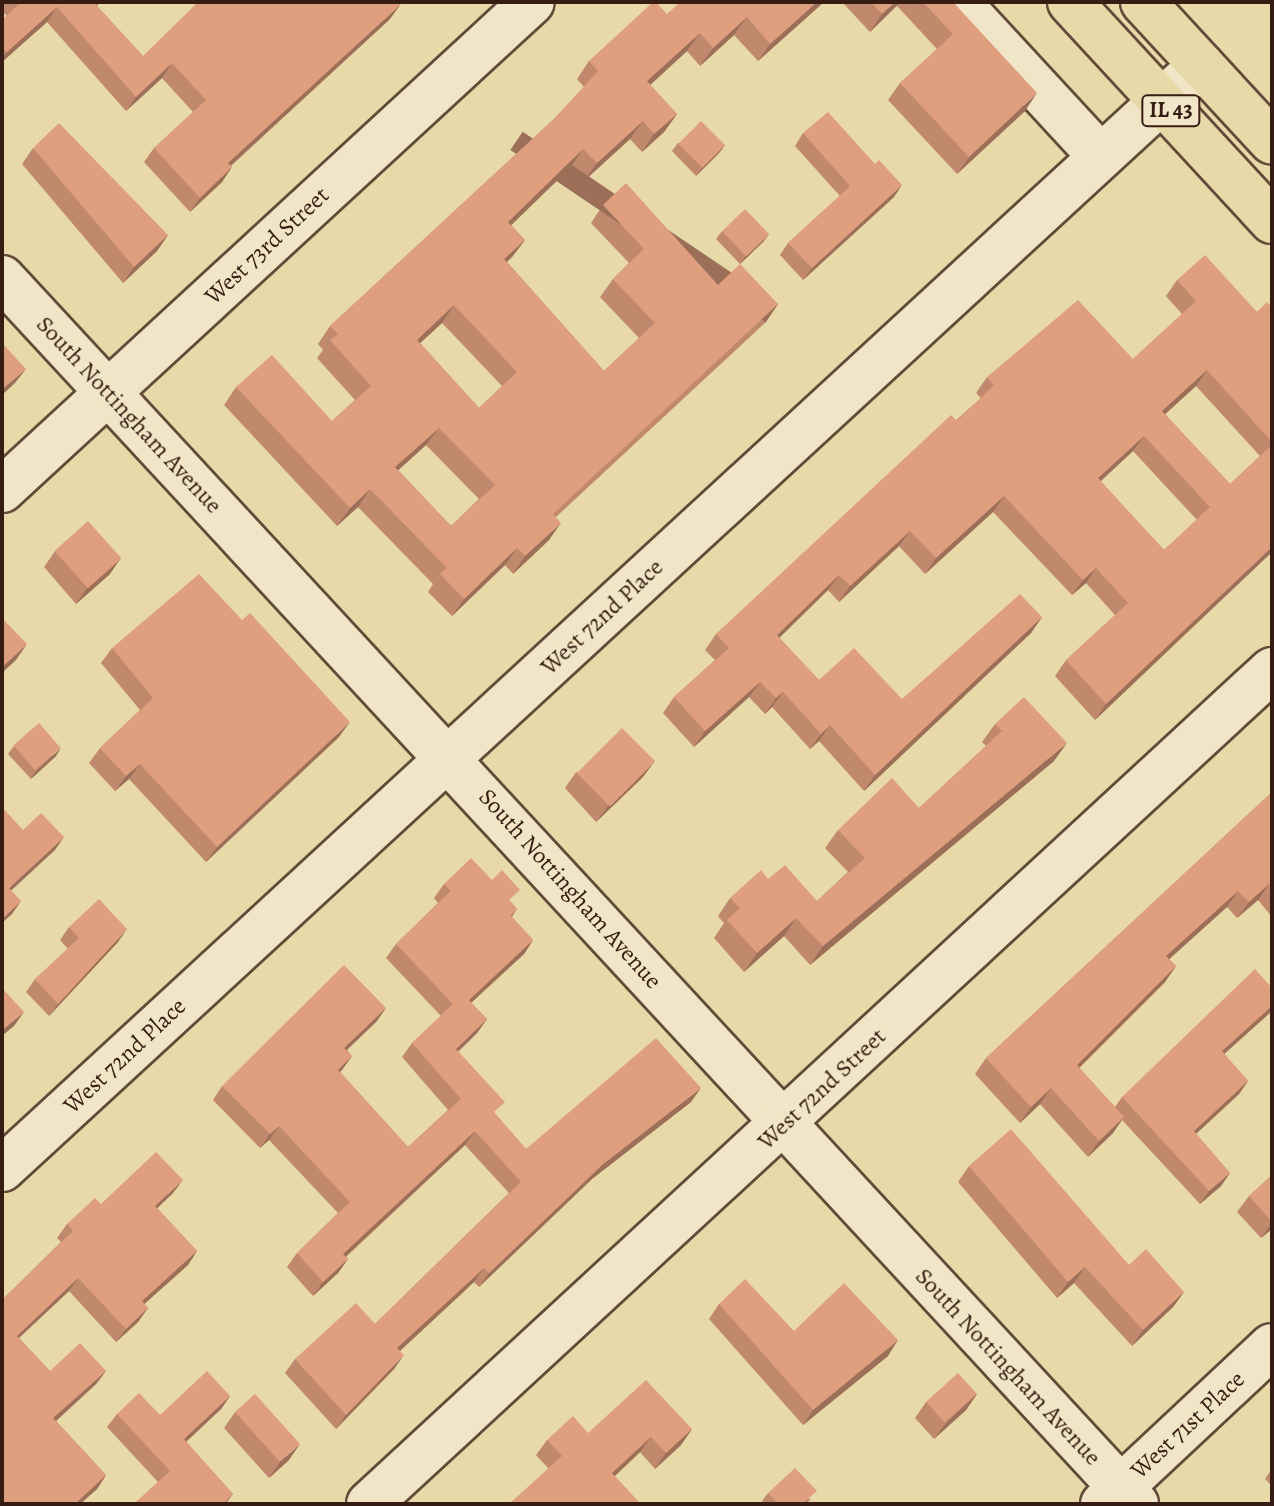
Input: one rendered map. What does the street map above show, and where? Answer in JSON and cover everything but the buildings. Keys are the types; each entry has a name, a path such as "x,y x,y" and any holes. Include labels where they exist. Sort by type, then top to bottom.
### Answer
{"main road":[{"name":"IL 43","path":"1070,2 1272,221"},
{"name":"IL 43","path":"1143,2 1272,142"}],"street":[{"name":"West 73rd Street","path":"2,490 532,2"},
{"path":"958,2 1100,156"},
{"name":"West 72nd Place","path":"2,1169 1201,65"},
{"name":"South Nottingham Avenue","path":"2,278 451,757 1120,1499"},
{"name":"West 72nd Street","path":"369,1504 784,1124 1272,670"},
{"name":"West 71st Place","path":"1120,1499 1272,1346"}]}
